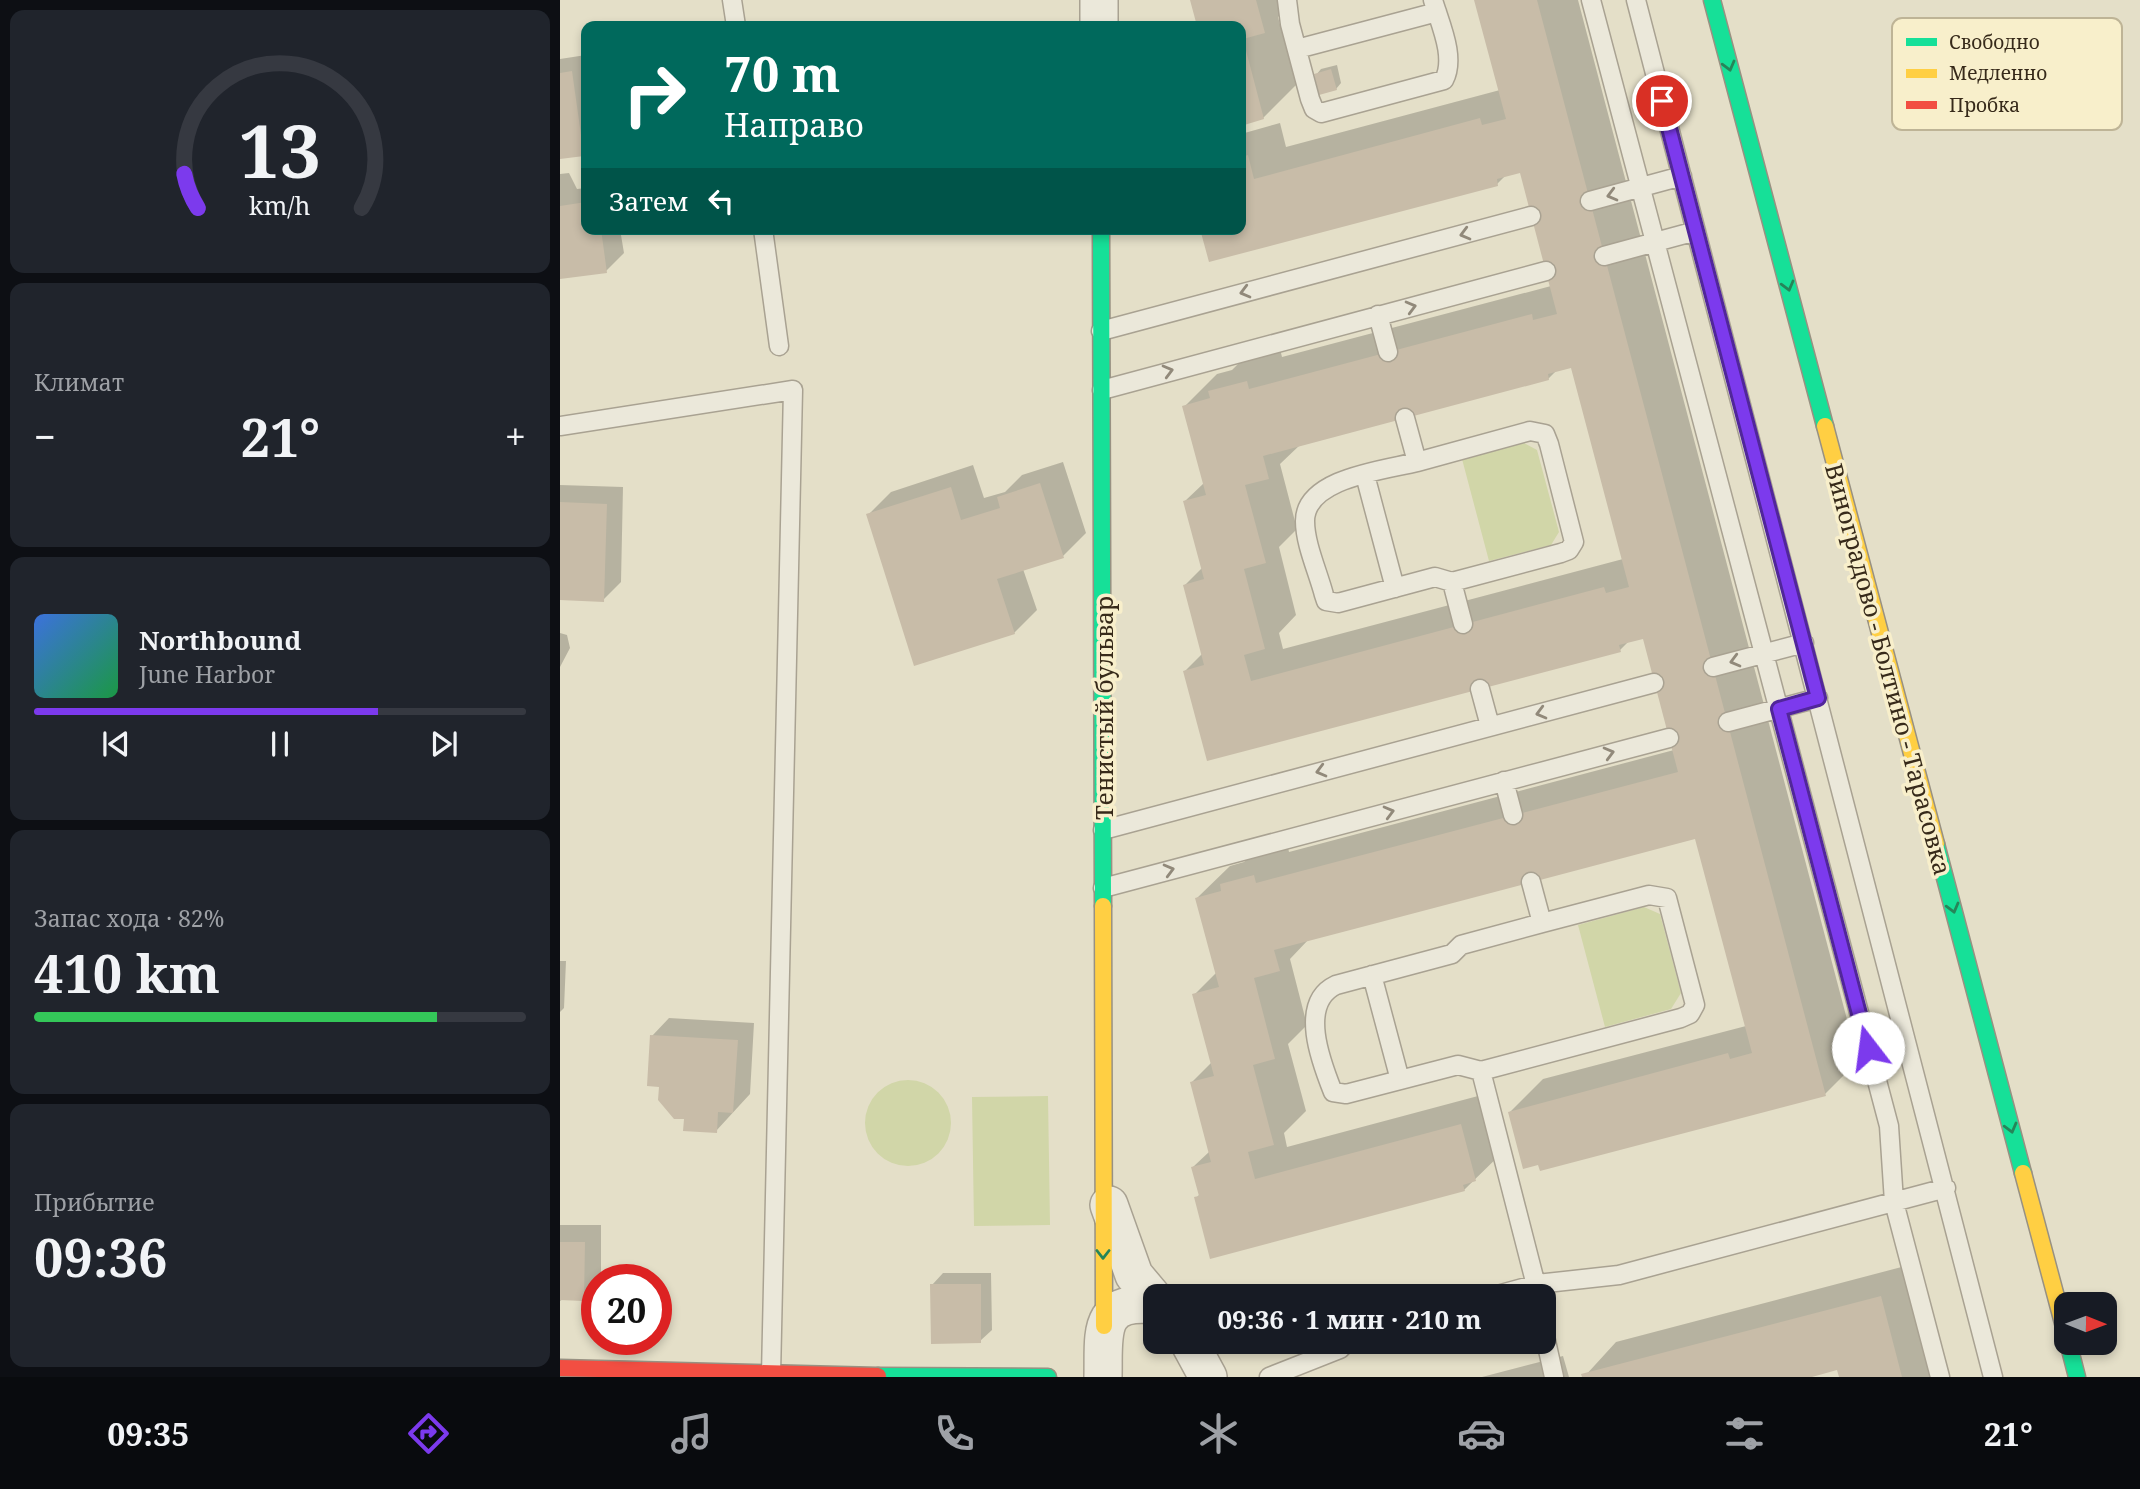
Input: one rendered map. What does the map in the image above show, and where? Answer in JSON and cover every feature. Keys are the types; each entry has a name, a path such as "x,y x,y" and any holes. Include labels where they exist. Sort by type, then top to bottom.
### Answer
{"street":[{"path":"1099,21 1100,0"},
{"name":"Виноградово - Болтино - Тарасовка","path":"1712,0 2054,1292"},
{"name":"Тенистый бульвар","path":"1101,235 1103,1377"},
{"name":"Тенистый бульвар","path":"1103,1186 1121,1247 1134,1275 1143,1287"},
{"name":"Тенистый бульвар","path":"1104,1326 1112,1314 1127,1307 1143,1305"},
{"path":"1196,1354 1208,1377"},
{"name":"Виноградово - Болтино - Тарасовка","path":"2071,1355 2077,1377"},
{"path":"560,1368 771,1375 1048,1377"}],"lane":[{"path":"732,0 735,21"},
{"path":"1287,0 1297,49 1310,99 1314,109 1321,113 1444,80 1449,70 1435,6 1297,49"},
{"path":"1591,0 1889,1126 1894,1202 1940,1377"},
{"path":"1636,0 1993,1377"},
{"path":"1590,201 1682,176"},
{"path":"1101,331 1531,216"},
{"path":"1604,256 1696,231"},
{"path":"764,235 779,346"},
{"path":"1102,390 1546,271"},
{"path":"1378,315 1388,352"},
{"path":"560,426 793,390 771,1375"},
{"path":"1405,418 1417,461"},
{"path":"1530,432 1545,434 1574,542 1569,550 1452,582 1435,577 1338,603 1326,601 1307,530 1306,516 1322,488 1365,475 1530,432"},
{"path":"1365,475 1395,588"},
{"path":"1452,582 1463,624"},
{"path":"1713,667 1804,643"},
{"path":"1103,830 1654,683"},
{"path":"1480,689 1490,726"},
{"path":"1728,722 1818,698"},
{"path":"1103,888 1669,737"},
{"path":"1504,781 1513,815"},
{"path":"1531,882 1542,923"},
{"path":"1649,895 1667,898 1695,1004 1690,1014 1681,1018 1481,1071 1458,1065 1346,1094 1334,1092 1315,1027 1317,1005 1328,989 1372,975 1452,954 1461,945 1649,895"},
{"path":"1372,975 1400,1080"},
{"path":"1481,1071 1536,1284"},
{"path":"1556,1287 1619,1275 1946,1188"},
{"path":"1269,1377 1327,1354"},
{"path":"1549,1354 1555,1377"}],"green space":[{"path":"1524,443 1537,450 1559,532 1551,545 1489,561 1462,459"},
{"path":"1644,907 1660,914 1681,993 1671,1009 1605,1027 1578,925"},
{"path":"908,1080 924,1084 938,1093 947,1107 951,1123 947,1139 938,1153 924,1162 908,1166 892,1162 878,1153 869,1139 865,1123 869,1107 878,1093 892,1084"},
{"path":"1048,1096 1050,1225 974,1226 972,1097"}],"building":[{"path":"1190,0 1256,0 1265,33 1246,38 1246,21 1196,21"},
{"path":"1474,0 1537,0 1826,1096 1540,1171 1538,1165 1523,1169 1508,1112 1728,1053 1730,1059 1752,1053 1695,839 1274,950 1280,971 1254,978 1275,1059 1253,1065 1274,1145 1248,1152 1255,1179 1461,1124 1476,1181 1463,1185 1465,1191 1210,1259 1194,1197 1199,1196 1191,1167 1211,1162 1190,1082 1214,1076 1192,994 1219,987 1195,898 1221,891 1220,884 1254,875 1256,883 1678,772 1643,639 1619,645 1621,652 1207,761 1183,671 1204,665 1183,585 1204,579 1183,501 1206,495 1182,406 1210,398 1208,391 1247,381 1249,389 1532,314 1533,320 1557,314 1520,173 1497,179 1498,186 1209,262 1202,235 1246,235 1246,156 1254,179 1480,118 1482,125 1506,119","holes":["1571,368 1629,587 1606,593 1604,587 1251,681 1244,655 1265,649 1244,569 1266,563 1245,485 1269,479 1263,456 1549,380 1548,374"]},
{"path":"1246,50 1264,119 1246,124"},
{"path":"1331,69 1337,90 1319,95 1314,74"},
{"path":"572,71 581,135 581,156 560,159 560,73"},
{"path":"581,203 581,235 602,235 607,273 560,279 560,206"},
{"path":"1040,483 1064,558 997,579 1015,634 914,666 866,514 951,487 961,520 1000,508 997,497"},
{"path":"560,502 607,504 604,602 560,600"},
{"path":"650,1035 738,1040 733,1113 718,1112 717,1133 683,1131 684,1119 674,1119 658,1100 659,1087 647,1086"},
{"path":"560,1242 585,1242 585,1264 581,1264 581,1301 560,1300"},
{"path":"930,1284 981,1284 981,1343 931,1344"},
{"path":"1881,1296 1902,1377 1839,1377 1837,1370 1812,1377 1582,1377 1581,1374"}],"traffic: fast":[{"path":"1712,0 1825,426"},
{"path":"1101,235 1103,906"},
{"path":"1936,844 2023,1173"},
{"path":"2071,1355 2077,1377"},
{"path":"878,1376 1048,1377"}],"traffic: slow":[{"path":"1825,426 1936,844"},
{"path":"1103,906 1104,1326"},
{"path":"2023,1173 2055,1292"}],"traffic: jam":[{"path":"560,1368 878,1376"}],"route":[{"path":"1662,101 1818,698 1779,709 1868,1048"}]}
